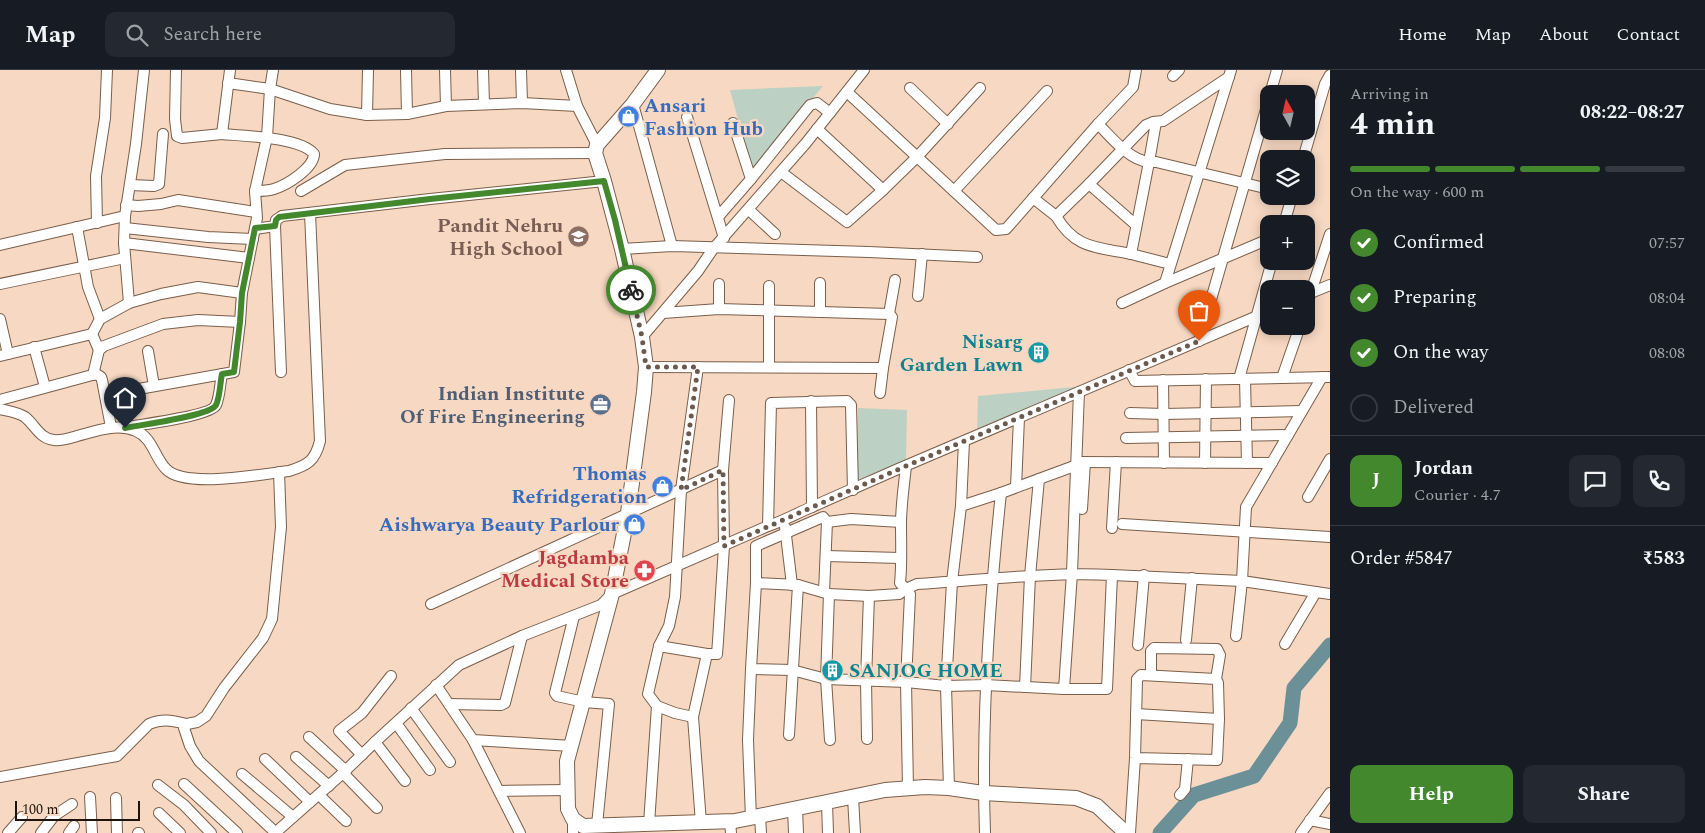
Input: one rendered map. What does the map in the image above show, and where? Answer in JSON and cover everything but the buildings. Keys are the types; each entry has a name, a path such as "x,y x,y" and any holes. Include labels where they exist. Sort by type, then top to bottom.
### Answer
{"street":[{"path":"97,223 96,176 105,118 107,70"},
{"path":"129,303 124,242 125,216 144,70"},
{"path":"176,70 175,119 177,136 182,138 222,134 267,137 288,141 311,150 315,156 309,166 285,185 271,190 255,191"},
{"path":"222,134 230,70"},
{"path":"105,394 234,372 242,293 255,228 255,191 267,137 273,70"},
{"path":"367,115 368,70"},
{"path":"406,70 407,114"},
{"path":"445,70 446,106"},
{"path":"483,70 484,104"},
{"path":"521,70 522,103"},
{"path":"566,70 577,106 596,149 622,249 642,337 646,367 628,513 612,594 567,761 568,809 573,826 597,825 625,829 701,823 728,827 755,817 885,790 949,788 983,793 1076,798 1098,806 1126,833"},
{"path":"646,70 646,86"},
{"path":"301,192 346,166 445,154 596,149 634,104 658,70"},
{"path":"1273,85 1277,70"},
{"path":"642,337 698,271 713,249 749,210 817,129 862,71"},
{"path":"1056,216 1146,125 1163,120 1230,74"},
{"path":"1165,283 1230,74"},
{"path":"847,92 996,230 1001,231 1006,229 1133,87 1136,77"},
{"path":"1306,150 1325,84 1329,77"},
{"path":"228,83 270,89 330,109 367,115 407,114 446,106 484,104 522,103 577,106"},
{"path":"910,88 948,124"},
{"path":"781,172 847,222 917,157 980,88"},
{"path":"954,191 1048,91"},
{"path":"718,217 810,105 817,103 830,113"},
{"path":"634,104 672,246"},
{"path":"687,118 724,238"},
{"path":"733,122 751,179"},
{"path":"1131,254 1156,122"},
{"path":"1098,124 1123,149 1139,160 1200,171 1260,186"},
{"path":"817,129 883,190"},
{"path":"1199,341 1260,129"},
{"path":"130,185 154,186 159,184 162,134"},
{"path":"281,372 275,226 276,220 279,217 604,181"},
{"path":"1089,184 1136,225"},
{"path":"1034,198 1056,216 1067,232 1077,241 1170,264"},
{"path":"126,205 161,204 178,200 256,212"},
{"path":"749,210 775,234"},
{"path":"0,409 20,414 40,434 54,440 66,439 112,427 138,431 147,438 166,469 173,474 186,478 204,479 279,472 302,467 312,460 318,452 320,441 310,213"},
{"path":"0,245 125,216"},
{"path":"255,228 275,226"},
{"path":"77,227 88,287 100,319"},
{"path":"125,228 253,240"},
{"path":"1314,280 1330,234"},
{"path":"124,242 249,258"},
{"path":"1122,303 1260,243"},
{"path":"622,249 672,246 713,249 922,254 978,258"},
{"path":"918,296 922,254"},
{"path":"0,284 125,258"},
{"path":"1247,463 1246,413 1242,379 1255,317 1269,270"},
{"path":"880,393 892,317 889,314 896,280"},
{"path":"820,282 820,312"},
{"path":"719,284 719,309"},
{"path":"1315,291 1330,285"},
{"path":"769,286 769,366"},
{"path":"0,323 4,355 92,334 100,319 129,303 161,294 198,287 242,293"},
{"path":"663,313 719,309 889,314"},
{"path":"187,724 184,728 185,733 199,761 276,833 459,665 522,636 601,605 612,594 768,526 784,521 815,505 1260,315"},
{"path":"99,350 112,342 163,324 198,320 240,322"},
{"path":"92,334 99,350 93,375"},
{"path":"1282,378 1297,335"},
{"path":"34,348 44,387"},
{"path":"148,351 154,386"},
{"path":"646,367 769,366 883,368"},
{"path":"693,717 657,706 648,694 658,646 669,626 675,597 681,490 698,367"},
{"path":"1129,370 1135,381 1326,377"},
{"path":"125,428 212,410 216,405 222,374"},
{"path":"0,400 93,375 100,377 112,427"},
{"path":"1236,636 1242,581 1246,507 1302,411 1326,377"},
{"path":"1205,463 1206,379"},
{"path":"1163,380 1164,463"},
{"path":"1079,392 1080,528"},
{"path":"658,646 717,654 724,546 723,470 729,400"},
{"path":"810,401 815,505 825,520 827,593 826,679 830,740"},
{"path":"768,526 770,405 774,402 847,401 851,405 853,490"},
{"path":"1130,413 1302,411"},
{"path":"1016,487 1019,418"},
{"path":"1126,438 1288,434"},
{"path":"949,788 946,686 952,582 961,506 964,441"},
{"path":"1308,498 1330,459"},
{"path":"1116,462 1117,526 1245,531 1330,537"},
{"path":"1064,688 1080,463"},
{"path":"961,506 1080,463 1272,463"},
{"path":"906,466 901,522 900,583 910,594 906,682 908,788"},
{"path":"430,604 723,470"},
{"path":"0,777 116,756 149,724 165,719 187,724 197,722 206,716 224,688 263,638 272,619 281,527 279,472"},
{"path":"1025,687 1030,576 1039,479"},
{"path":"985,833 983,793 986,685 992,579 1001,493"},
{"path":"761,833 755,817 748,740 756,583 756,546 786,533 825,520 852,519 901,522"},
{"path":"784,521 795,585 788,735"},
{"path":"826,556 900,558"},
{"path":"756,583 795,585 827,593 869,596 899,594 917,584 1072,573 1242,581 1330,594"},
{"path":"751,669 792,670 826,679 906,682 946,686 1107,688 1112,575"},
{"path":"1138,645 1144,576"},
{"path":"1186,640 1192,578"},
{"path":"1285,644 1316,592"},
{"path":"867,739 866,680 869,596"},
{"path":"574,616 556,695 584,702 608,703 609,706 597,825"},
{"path":"449,704 501,705 505,703 522,636"},
{"path":"1135,758 1217,760 1219,719 1218,683 1216,679 1220,656 1217,649 1154,648 1151,651 1151,676"},
{"path":"701,823 693,717 706,654"},
{"path":"1130,833 1135,758 1137,679 1141,675 1216,679"},
{"path":"362,755 339,733 339,730 362,713 391,676"},
{"path":"436,685 473,740 520,833"},
{"path":"657,706 660,827"},
{"path":"411,708 450,762"},
{"path":"1136,714 1219,719"},
{"path":"396,723 430,770"},
{"path":"309,737 377,808"},
{"path":"473,740 572,746"},
{"path":"375,742 405,782"},
{"path":"296,757 329,786"},
{"path":"265,759 314,799 346,821"},
{"path":"1180,795 1185,789 1188,759"},
{"path":"242,774 293,817"},
{"path":"158,784 212,833"},
{"path":"184,784 237,833"},
{"path":"498,791 568,790"},
{"path":"1301,833 1330,793"},
{"path":"90,797 92,833"},
{"path":"852,797 855,833"},
{"path":"116,798 116,833"},
{"path":"827,803 828,833"},
{"path":"41,833 54,816 72,804"},
{"path":"795,809 796,833"},
{"path":"160,813 180,833"},
{"path":"8,833 22,817"},
{"path":"1310,820 1330,824"}],"green space":[{"path":"823,86 752,170 730,90"},
{"path":"1085,386 977,432 978,396"},
{"path":"858,408 907,410 906,462 857,484"}],"waterway":[{"path":"1160,833 1194,795 1254,776 1290,723 1294,688 1330,645"}],"way so far":[{"path":"631,290 642,337 646,367 698,367 681,490 723,470 724,546 768,526 784,521 812,506 1199,341"}],"place":[{"name":"Ansari Fashion Hub","path":"628,117"},
{"name":"Pandit Nehru High School","path":"579,237"},
{"name":"Nisarg Garden Lawn","path":"1039,353"},
{"name":"Indian Institute Of Fire Engineering","path":"601,405"},
{"name":"Thomas Refridgeration","path":"663,486"},
{"name":"Aishwarya Beauty Parlour","path":"635,525"},
{"name":"Jagdamba Medical Store","path":"645,570"},
{"name":"SANJOG HOME","path":"833,671"}],"route":[{"path":"125,428 205,413 212,410 216,405 222,374 234,372 242,293 255,228 275,226 276,220 282,216 604,181 631,290"}]}
